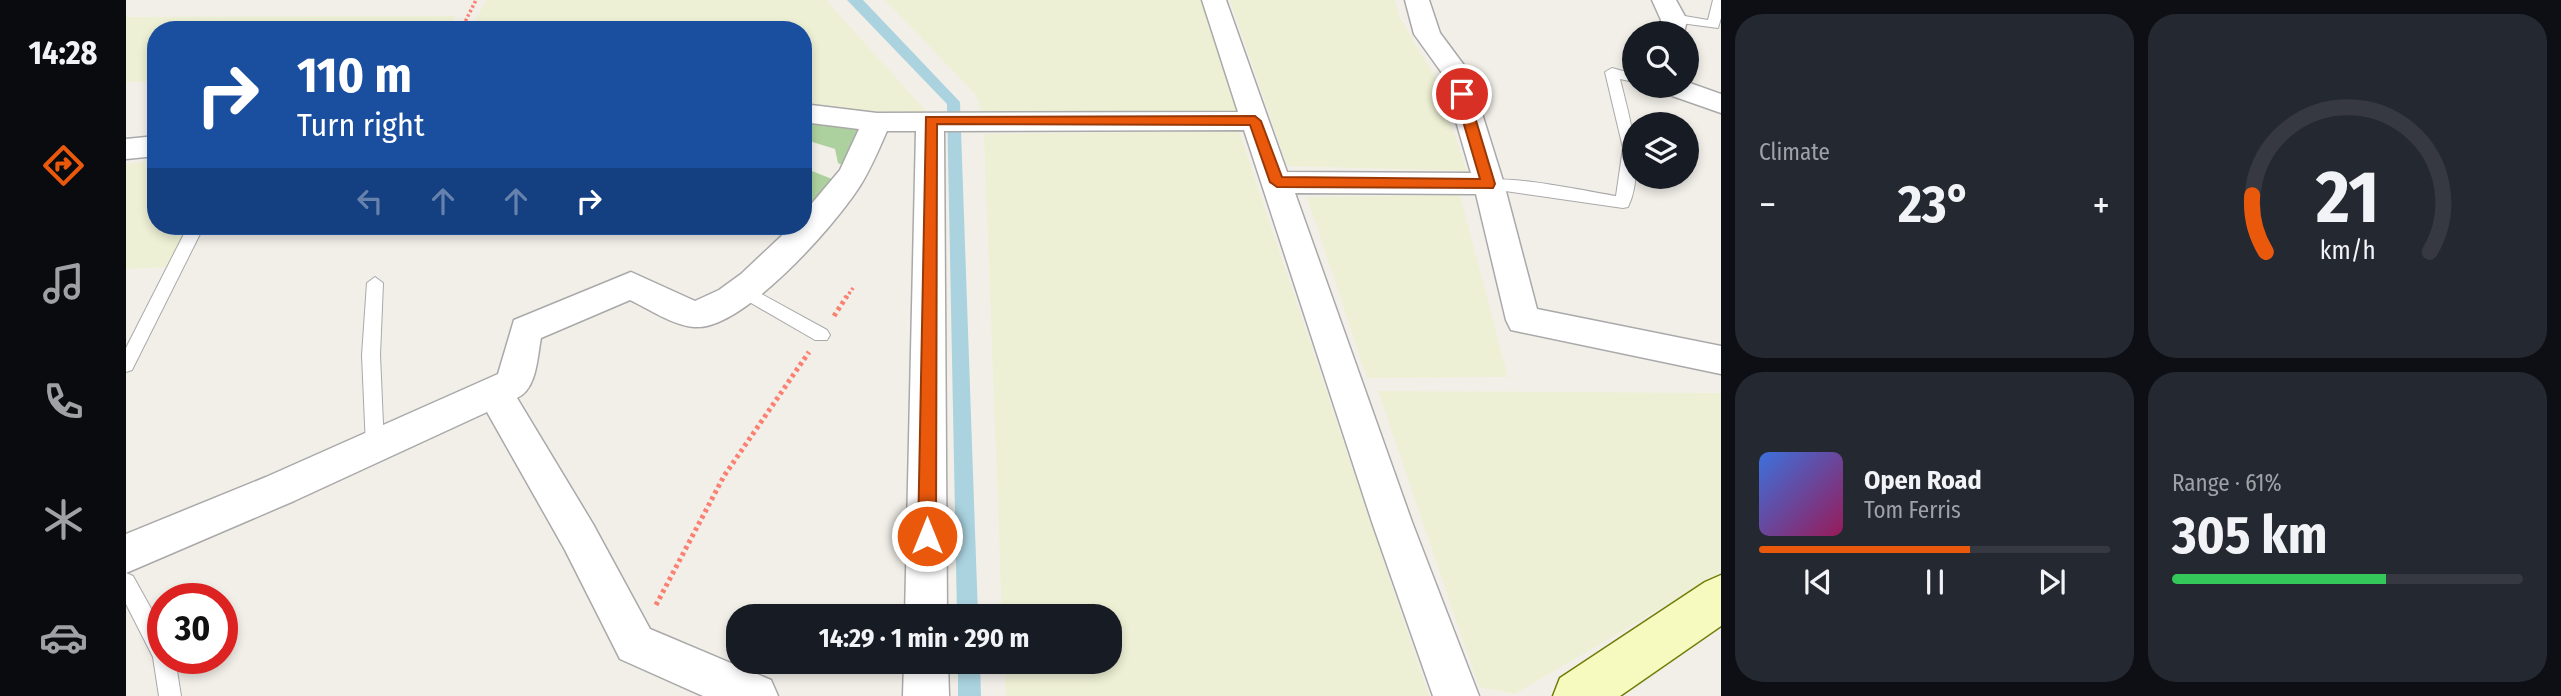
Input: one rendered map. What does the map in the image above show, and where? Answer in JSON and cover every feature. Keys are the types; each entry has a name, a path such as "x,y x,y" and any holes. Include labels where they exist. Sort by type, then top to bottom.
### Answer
{"main road":[{"path":"1578,696 1721,598"}],"street":[{"path":"1214,0 1392,522 1456,696"},
{"path":"1418,0 1427,34 1455,72 1489,184 1523,320 1721,360"},
{"path":"1699,97 1721,104"},
{"path":"812,114 877,122 1255,121"},
{"path":"926,604 946,120"},
{"path":"812,224 847,182 877,122"},
{"path":"126,149 147,147"},
{"path":"1277,182 1489,184"},
{"path":"126,554 375,447 514,383 526,330 631,285 694,314 710,312 746,291 801,235"},
{"path":"495,393 579,537 635,644 755,696"},
{"path":"926,674 926,696"}],"lane":[{"path":"1669,17 1713,26 1718,0"},
{"path":"1489,184 1513,185 1623,203 1630,148 1612,72 1622,75"},
{"path":"126,365 191,235"},
{"path":"375,283 371,355 375,447"},
{"path":"746,291 821,335"},
{"path":"126,583 147,624"},
{"path":"166,674 170,696"}],"path":[{"path":"466,21 476,0"},
{"path":"635,644 724,476 853,288"}],"green space":[{"path":"486,0 826,0 927,112 866,111 812,103 812,21 475,21"},
{"path":"885,0 1203,0 1240,111 981,111 976,95"},
{"path":"1230,0 1395,0 1400,18 1434,75 1467,171 1287,166"},
{"path":"455,16 452,21 147,21 147,82 126,82 126,17"},
{"path":"812,119 864,128 844,166 838,163 835,149 812,142"},
{"path":"1239,131 1429,696 1006,696 1005,674 1122,674 1122,604 1002,604 984,134"},
{"path":"147,161 147,235 183,235 167,267 126,269 126,164"},
{"path":"812,171 837,181 812,209"},
{"path":"1460,195 1508,377 1367,378 1307,197"},
{"path":"1378,391 1721,393 1721,573 1515,694 1479,687"}],"water":[{"path":"847,0 863,0 960,102 978,604 957,604 947,104"},
{"path":"958,674 980,674 981,696 958,696"}],"route":[{"path":"927,536 930,120 1255,121 1277,182 1489,184 1462,94"}]}
